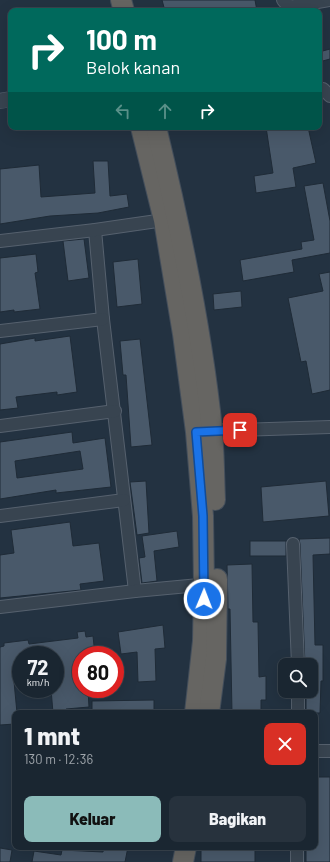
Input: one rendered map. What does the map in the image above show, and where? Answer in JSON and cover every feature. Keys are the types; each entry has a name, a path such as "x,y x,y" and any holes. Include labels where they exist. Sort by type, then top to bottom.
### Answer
{"highway":[{"path":"142,130 164,220 204,432"},
{"path":"157,130 178,215 205,377 204,432 216,659 209,710"},
{"path":"195,710 211,584"},
{"path":"170,862 172,850"},
{"path":"183,862 185,850"}],"street":[{"path":"283,0 289,7 330,0"},
{"path":"322,90 330,96"},
{"path":"0,241 164,220"},
{"path":"95,230 103,319 135,591"},
{"path":"0,331 103,319"},
{"path":"0,426 115,411"},
{"path":"204,432 330,427"},
{"path":"0,516 124,500"},
{"path":"293,544 298,658"},
{"path":"0,607 135,591 211,584"},
{"path":"298,698 298,710"},
{"path":"318,751 330,751"},
{"path":"297,850 297,862"}],"building":[{"path":"162,0 255,0 256,8 164,8"},
{"path":"330,49 330,59 322,61 322,51"},
{"path":"266,130 309,130 316,163 293,168 296,187 256,193 254,176 273,173"},
{"path":"93,161 108,161 110,196 127,194 129,207 98,213 50,216 0,224 0,169 39,165 41,197 95,193"},
{"path":"323,183 330,221 330,253 292,260 294,272 243,281 240,260 302,249 301,242 314,240 304,186"},
{"path":"84,239 89,278 68,281 63,241"},
{"path":"36,254 38,272 35,273 40,309 0,312 0,258"},
{"path":"138,259 142,304 117,307 113,262"},
{"path":"330,272 330,390 312,394 306,361 301,362 288,298 323,291 319,274"},
{"path":"241,291 242,307 214,310 213,294"},
{"path":"70,336 77,392 57,395 57,392 16,397 18,408 0,410 0,344 35,338 35,341"},
{"path":"140,339 152,445 131,447 126,375 123,375 120,341"},
{"path":"72,432 73,443 105,438 111,487 56,493 56,490 0,499 0,442","holes":["80,451 83,469 17,478 15,461"]},
{"path":"146,481 149,533 137,535 130,482"},
{"path":"326,481 329,516 263,522 261,487"},
{"path":"70,522 73,546 99,543 104,581 80,584 81,590 0,598 0,555 14,553 11,530"},
{"path":"177,531 179,547 154,551 157,581 142,583 139,558 145,557 142,536"},
{"path":"330,538 330,554 313,555 315,645 323,645 323,681 321,681 320,713 318,713 318,710 306,710 306,698 318,698 318,658 305,658 299,539"},
{"path":"250,541 286,541 286,556 250,556"},
{"path":"252,564 253,622 258,622 259,677 266,676 266,700 261,700 261,710 232,710 230,609 228,609 227,565"},
{"path":"163,625 165,648 155,649 156,681 138,682 137,652 124,654 124,646 120,646 118,632"},
{"path":"85,631 86,637 93,636 94,646 72,646 72,698 88,698 89,707 53,710 52,698 64,698 64,646 12,646 12,698 16,698 17,710 12,710 12,724 0,725 0,647 4,646 4,643 28,640 29,644 78,638 77,632"},
{"path":"154,700 154,710 92,710 92,701"},
{"path":"318,777 330,777 330,862 306,862 306,850 318,850"},
{"path":"0,848 12,850 10,862 0,862"},
{"path":"62,850 103,852 103,850 127,850 125,862 32,862 34,851 61,855"},
{"path":"201,850 255,850 255,862 201,862"}],"route":[{"path":"204,599 203,516 196,432 240,430"}]}
